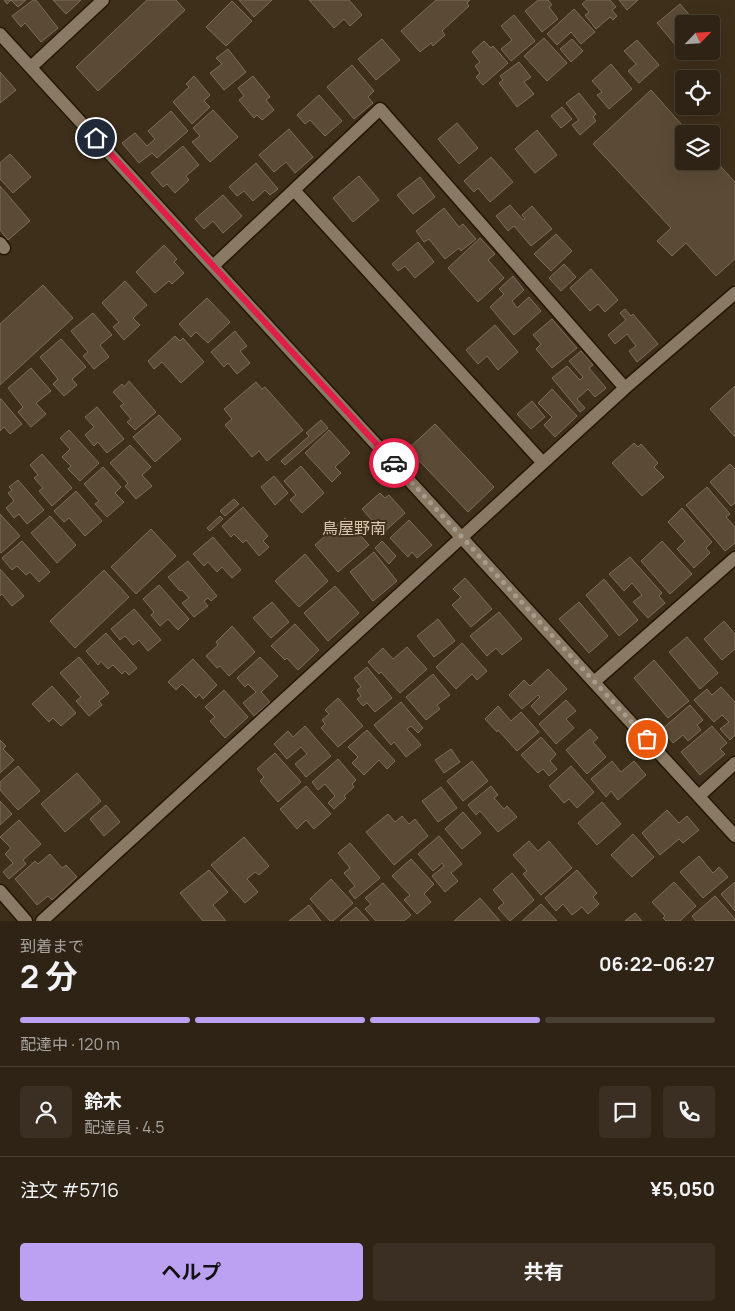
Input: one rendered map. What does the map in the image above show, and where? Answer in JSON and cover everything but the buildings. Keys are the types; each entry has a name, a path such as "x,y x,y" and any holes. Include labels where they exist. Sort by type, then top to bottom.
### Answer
{"street":[{"path":"31,67 103,0"},
{"path":"0,34 735,836"},
{"path":"213,266 380,108 625,388"},
{"path":"294,190 543,463"},
{"path":"42,921 625,388 735,293"},
{"path":"594,682 735,558"},
{"path":"699,796 735,763"},
{"path":"0,891 26,921"}],"way so far":[{"path":"394,463 647,739"}],"district":[{"name":"鳥屋野南","path":"354,528"}],"route":[{"path":"96,138 394,463"}]}
